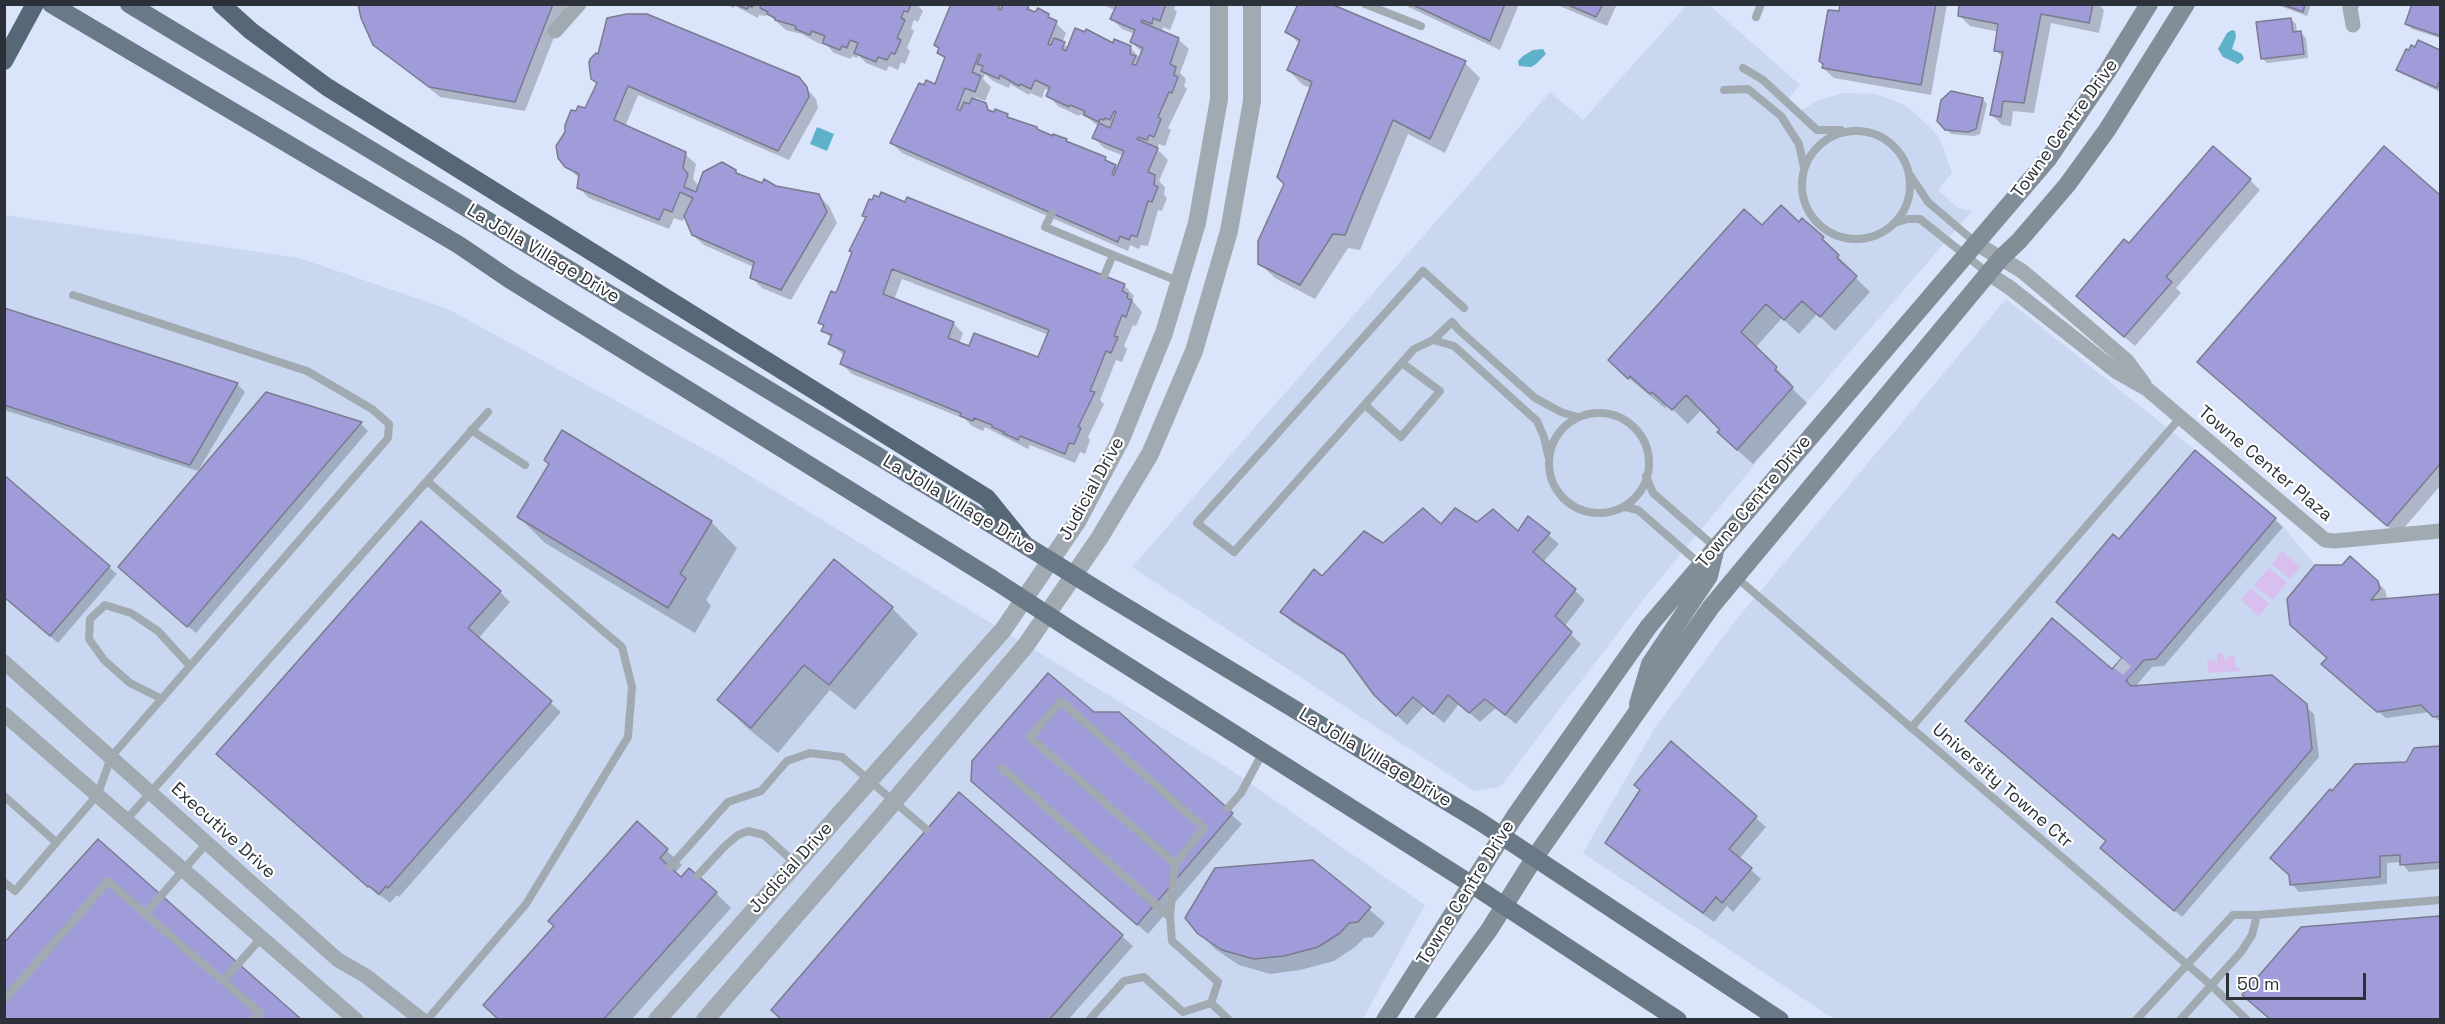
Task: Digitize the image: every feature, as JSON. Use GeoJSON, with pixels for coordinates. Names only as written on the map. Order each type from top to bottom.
{"type":"FeatureCollection","features":[{"type":"Feature","properties":{"kind":"highway"},"geometry":{"type":"LineString","coordinates":[[4,61],[34,4]]}},
{"type":"Feature","properties":{"kind":"highway"},"geometry":{"type":"LineString","coordinates":[[221,4],[251,31],[327,87],[987,498],[1025,545]]}},
{"type":"Feature","properties":{"kind":"main road","name":"La Jolla Village Drive"},"geometry":{"type":"LineString","coordinates":[[51,4],[459,245],[509,279],[991,578],[1471,884],[1678,1020]]}},
{"type":"Feature","properties":{"kind":"main road","name":"La Jolla Village Drive"},"geometry":{"type":"LineString","coordinates":[[129,4],[1502,836],[1780,1020]]}},
{"type":"Feature","properties":{"kind":"main road","name":"Towne Centre Drive"},"geometry":{"type":"LineString","coordinates":[[1385,1020],[1502,836],[1649,626],[2048,159],[2107,72],[2149,4]]}},
{"type":"Feature","properties":{"kind":"main road","name":"Towne Centre Drive"},"geometry":{"type":"LineString","coordinates":[[1423,1020],[1489,930],[1535,858],[1711,607],[2001,258],[2019,242],[2067,185],[2107,130],[2186,4]]}},
{"type":"Feature","properties":{"kind":"main road"},"geometry":{"type":"LineString","coordinates":[[1632,720],[1650,664],[1709,576],[1715,547]]}},
{"type":"Feature","properties":{"kind":"street"},"geometry":{"type":"LineString","coordinates":[[555,31],[579,4]]}},
{"type":"Feature","properties":{"kind":"street","name":"Judicial Drive"},"geometry":{"type":"LineString","coordinates":[[657,1020],[1003,630],[1077,522],[1121,439],[1164,333],[1197,223],[1219,99],[1219,4]]}},
{"type":"Feature","properties":{"kind":"street","name":"Judicial Drive"},"geometry":{"type":"LineString","coordinates":[[705,1020],[894,802],[1026,645],[1100,537],[1150,454],[1194,351],[1229,231],[1252,101],[1252,4]]}},
{"type":"Feature","properties":{"kind":"street"},"geometry":{"type":"LineString","coordinates":[[2352,4],[2350,8],[2353,25]]}},
{"type":"Feature","properties":{"kind":"street","name":"Towne Center Plaza"},"geometry":{"type":"LineString","coordinates":[[1971,250],[2001,258],[2022,271],[2127,361],[2147,389]]}},
{"type":"Feature","properties":{"kind":"street","name":"Towne Center Plaza"},"geometry":{"type":"LineString","coordinates":[[1989,274],[2028,301],[2117,372],[2147,389],[2325,540],[2440,531]]}},
{"type":"Feature","properties":{"kind":"street","name":"Executive Drive"},"geometry":{"type":"LineString","coordinates":[[4,662],[338,960],[366,976],[422,1020]]}},
{"type":"Feature","properties":{"kind":"street"},"geometry":{"type":"LineString","coordinates":[[4,714],[185,869],[350,1018]]}},
{"type":"Feature","properties":{"kind":"lane"},"geometry":{"type":"LineString","coordinates":[[1365,4],[1421,26]]}},
{"type":"Feature","properties":{"kind":"lane"},"geometry":{"type":"LineString","coordinates":[[1756,17],[1761,4]]}},
{"type":"Feature","properties":{"kind":"lane"},"geometry":{"type":"LineString","coordinates":[[1743,68],[1762,80],[1817,130],[1871,133],[1889,143],[1902,158],[1928,202],[1989,274]]}},
{"type":"Feature","properties":{"kind":"lane"},"geometry":{"type":"LineString","coordinates":[[1724,90],[1748,89],[1782,116],[1798,144],[1804,168]]}},
{"type":"Feature","properties":{"kind":"lane"},"geometry":{"type":"LineString","coordinates":[[1858,131],[1831,136],[1810,155],[1804,168],[1801,184],[1803,200],[1810,214],[1820,226],[1834,234],[1849,238],[1865,238],[1880,233],[1893,224],[1908,219],[1920,219],[1971,250]]}},
{"type":"Feature","properties":{"kind":"lane"},"geometry":{"type":"LineString","coordinates":[[1893,224],[1906,205],[1908,171]]}},
{"type":"Feature","properties":{"kind":"lane"},"geometry":{"type":"LineString","coordinates":[[1052,213],[1045,227],[1179,282]]}},
{"type":"Feature","properties":{"kind":"lane"},"geometry":{"type":"LineString","coordinates":[[1104,276],[1113,255]]}},
{"type":"Feature","properties":{"kind":"lane"},"geometry":{"type":"LineString","coordinates":[[1464,308],[1423,271],[1197,523],[1234,552],[1414,349],[1433,340],[1452,322],[1535,398],[1561,412],[1577,417]]}},
{"type":"Feature","properties":{"kind":"lane"},"geometry":{"type":"LineString","coordinates":[[4,882],[15,891],[98,794],[111,757],[388,438],[389,424],[372,409],[307,371],[72,296]]}},
{"type":"Feature","properties":{"kind":"lane"},"geometry":{"type":"LineString","coordinates":[[1433,340],[1454,346],[1537,421],[1544,437],[1551,481],[1562,498],[1581,510],[1597,514],[1611,513],[1625,507],[1638,495],[1650,468],[1648,451],[1642,436],[1629,422],[1613,414],[1593,412],[1577,417],[1562,428],[1554,439],[1548,456]]}},
{"type":"Feature","properties":{"kind":"lane"},"geometry":{"type":"LineString","coordinates":[[1365,405],[1401,437],[1440,391],[1402,363]]}},
{"type":"Feature","properties":{"kind":"lane"},"geometry":{"type":"LineString","coordinates":[[127,819],[488,412]]}},
{"type":"Feature","properties":{"kind":"lane"},"geometry":{"type":"LineString","coordinates":[[1911,728],[2180,418]]}},
{"type":"Feature","properties":{"kind":"lane"},"geometry":{"type":"LineString","coordinates":[[471,430],[525,465]]}},
{"type":"Feature","properties":{"kind":"lane"},"geometry":{"type":"LineString","coordinates":[[1646,476],[1653,493],[1715,547]]}},
{"type":"Feature","properties":{"kind":"lane"},"geometry":{"type":"LineString","coordinates":[[427,481],[622,647],[632,687],[628,737],[544,875],[526,904],[427,1020]]}},
{"type":"Feature","properties":{"kind":"lane"},"geometry":{"type":"LineString","coordinates":[[1625,507],[1638,510],[1701,565]]}},
{"type":"Feature","properties":{"kind":"lane","name":"University Towne Ctr"},"geometry":{"type":"LineString","coordinates":[[1735,578],[2211,985],[2247,1020]]}},
{"type":"Feature","properties":{"kind":"lane"},"geometry":{"type":"LineString","coordinates":[[162,699],[130,683],[104,660],[88,639],[90,619],[105,605],[131,613],[158,631],[190,666]]}},
{"type":"Feature","properties":{"kind":"lane"},"geometry":{"type":"LineString","coordinates":[[1175,864],[1030,737],[1061,701],[1204,828],[1175,864],[1170,917],[1172,941],[1218,982],[1211,1003]]}},
{"type":"Feature","properties":{"kind":"lane"},"geometry":{"type":"LineString","coordinates":[[1228,808],[1242,793],[1263,752]]}},
{"type":"Feature","properties":{"kind":"lane"},"geometry":{"type":"LineString","coordinates":[[670,867],[728,802],[761,791],[787,761],[810,753],[842,757],[927,830]]}},
{"type":"Feature","properties":{"kind":"lane"},"geometry":{"type":"LineString","coordinates":[[1002,768],[1170,917]]}},
{"type":"Feature","properties":{"kind":"lane"},"geometry":{"type":"LineString","coordinates":[[4,796],[56,842]]}},
{"type":"Feature","properties":{"kind":"lane"},"geometry":{"type":"LineString","coordinates":[[698,875],[724,846],[738,835],[748,831],[764,835],[795,863]]}},
{"type":"Feature","properties":{"kind":"lane"},"geometry":{"type":"LineString","coordinates":[[146,914],[207,843]]}},
{"type":"Feature","properties":{"kind":"lane"},"geometry":{"type":"LineString","coordinates":[[4,1000],[108,881],[260,1013],[254,1020]]}},
{"type":"Feature","properties":{"kind":"lane"},"geometry":{"type":"LineString","coordinates":[[2136,1020],[2233,915],[2440,900]]}},
{"type":"Feature","properties":{"kind":"lane"},"geometry":{"type":"LineString","coordinates":[[2180,1020],[2241,952],[2252,935],[2257,915]]}},
{"type":"Feature","properties":{"kind":"lane"},"geometry":{"type":"LineString","coordinates":[[223,981],[262,937]]}},
{"type":"Feature","properties":{"kind":"lane"},"geometry":{"type":"LineString","coordinates":[[1089,1020],[1124,981],[1143,977],[1183,1012],[1211,1003]]}},
{"type":"Feature","properties":{"kind":"lane"},"geometry":{"type":"LineString","coordinates":[[1211,1003],[1229,1020]]}},
{"type":"Feature","properties":{"kind":"shaded area"},"geometry":{"type":"Polygon","coordinates":[[[1687,5],[1709,5],[1800,85],[1788,100],[1800,111],[1818,100],[1844,93],[1876,94],[1905,105],[1939,138],[1946,155],[1952,173],[1938,190],[1958,208],[1972,211],[1799,411],[1647,595],[1500,787],[1474,791],[1132,567],[1550,92],[1583,120],[1687,5]]]}},
{"type":"Feature","properties":{"kind":"shaded area"},"geometry":{"type":"Polygon","coordinates":[[[4,215],[299,258],[448,309],[724,460],[1231,770],[1425,905],[1363,1019],[5,1019],[4,215]]]}},
{"type":"Feature","properties":{"kind":"shaded area"},"geometry":{"type":"Polygon","coordinates":[[[2006,299],[2235,482],[2276,518],[2315,565],[2342,565],[2350,556],[2378,581],[2380,589],[2372,600],[2440,594],[2440,1019],[1834,1019],[1583,853],[1656,726],[1731,626],[2006,299]]]}},
{"type":"Feature","properties":{"kind":"shaded area"},"geometry":{"type":"Polygon","coordinates":[[[2282,551],[2301,567],[2290,579],[2272,564],[2282,551]]]}},
{"type":"Feature","properties":{"kind":"shaded area"},"geometry":{"type":"Polygon","coordinates":[[[2269,568],[2287,583],[2272,600],[2254,585],[2269,568]]]}},
{"type":"Feature","properties":{"kind":"shaded area"},"geometry":{"type":"Polygon","coordinates":[[[2251,588],[2269,604],[2259,616],[2241,600],[2251,588]]]}},
{"type":"Feature","properties":{"kind":"shaded area"},"geometry":{"type":"Polygon","coordinates":[[[2233,650],[2236,668],[2241,668],[2241,671],[2208,673],[2207,660],[2212,662],[2212,659],[2215,659],[2217,666],[2217,654],[2223,653],[2224,659],[2227,659],[2228,655],[2233,656],[2233,650]]]}},
{"type":"Feature","properties":{"kind":"water"},"geometry":{"type":"Polygon","coordinates":[[[2235,31],[2236,37],[2232,49],[2242,54],[2244,59],[2238,64],[2223,57],[2218,49],[2227,33],[2235,31]]]}},
{"type":"Feature","properties":{"kind":"water"},"geometry":{"type":"Polygon","coordinates":[[[1543,49],[1546,54],[1536,64],[1531,67],[1519,66],[1518,61],[1523,56],[1533,50],[1543,49]]]}},
{"type":"Feature","properties":{"kind":"water"},"geometry":{"type":"Polygon","coordinates":[[[817,127],[834,134],[827,151],[810,144],[817,127]]]}},
{"type":"Feature","properties":{"kind":"building"},"geometry":{"type":"Polygon","coordinates":[[[358,4],[553,4],[515,102],[429,87],[373,45],[361,18],[358,4]]]}},
{"type":"Feature","properties":{"kind":"building"},"geometry":{"type":"Polygon","coordinates":[[[756,4],[747,9],[737,5],[756,4]]]}},
{"type":"Feature","properties":{"kind":"building"},"geometry":{"type":"Polygon","coordinates":[[[759,4],[911,4],[908,12],[904,11],[901,18],[905,20],[897,38],[901,40],[895,54],[891,53],[887,60],[878,57],[876,62],[854,53],[858,43],[850,40],[847,48],[842,46],[840,50],[822,43],[825,36],[812,31],[810,35],[795,29],[796,26],[775,20],[767,14],[768,12],[760,8],[759,4]]]}},
{"type":"Feature","properties":{"kind":"building"},"geometry":{"type":"Polygon","coordinates":[[[951,4],[1000,4],[998,9],[1001,10],[1003,4],[1027,4],[1029,5],[1027,9],[1035,12],[1038,8],[1057,21],[1048,44],[1051,45],[1054,38],[1065,42],[1062,49],[1066,51],[1075,28],[1085,32],[1086,29],[1113,43],[1114,39],[1131,46],[1130,54],[1136,56],[1132,64],[1136,65],[1143,48],[1130,42],[1135,30],[1110,19],[1116,6],[1113,4],[1166,4],[1160,21],[1153,18],[1152,24],[1142,20],[1141,22],[1179,38],[1170,64],[1176,67],[1174,75],[1178,77],[1158,117],[1161,119],[1154,137],[1149,135],[1147,140],[1138,137],[1137,139],[1158,148],[1148,172],[1155,175],[1154,185],[1158,187],[1152,202],[1148,201],[1137,237],[1131,235],[1129,240],[1120,236],[1118,242],[890,143],[919,83],[924,85],[926,80],[935,84],[945,57],[937,53],[939,48],[934,45],[951,4]],[[979,54],[972,72],[981,76],[975,92],[965,88],[957,109],[960,111],[964,102],[969,104],[972,98],[986,103],[988,110],[994,112],[995,109],[1008,114],[1007,117],[1037,127],[1053,136],[1053,134],[1067,139],[1066,141],[1106,157],[1105,160],[1116,165],[1112,174],[1114,175],[1124,151],[1092,138],[1099,123],[1110,128],[1116,112],[1114,111],[1110,120],[1105,118],[1100,119],[1099,122],[1084,115],[1085,111],[1070,105],[1069,107],[1046,96],[1050,87],[1035,80],[1031,89],[1020,84],[1019,86],[1000,75],[999,79],[981,71],[983,66],[977,64],[981,55],[979,54]]]}},
{"type":"Feature","properties":{"kind":"building"},"geometry":{"type":"Polygon","coordinates":[[[1298,4],[1331,4],[1466,61],[1430,139],[1393,120],[1345,235],[1333,234],[1300,285],[1258,264],[1258,241],[1284,184],[1277,177],[1312,82],[1287,70],[1300,40],[1285,32],[1298,4]]]}},
{"type":"Feature","properties":{"kind":"building"},"geometry":{"type":"Polygon","coordinates":[[[1411,4],[1505,4],[1490,41],[1411,4]]]}},
{"type":"Feature","properties":{"kind":"building"},"geometry":{"type":"Polygon","coordinates":[[[1566,4],[1603,4],[1596,17],[1566,4]]]}},
{"type":"Feature","properties":{"kind":"building"},"geometry":{"type":"Polygon","coordinates":[[[1840,4],[1936,4],[1921,85],[1822,68],[1823,64],[1819,61],[1828,10],[1839,11],[1840,4]]]}},
{"type":"Feature","properties":{"kind":"building"},"geometry":{"type":"Polygon","coordinates":[[[1959,4],[2093,4],[2089,23],[2041,14],[2024,103],[2003,101],[2001,117],[1990,115],[2003,52],[1994,51],[1998,24],[1958,16],[1959,4]]]}},
{"type":"Feature","properties":{"kind":"building"},"geometry":{"type":"Polygon","coordinates":[[[2281,4],[2305,4],[2303,12],[2281,4]]]}},
{"type":"Feature","properties":{"kind":"building"},"geometry":{"type":"Polygon","coordinates":[[[2412,4],[2440,4],[2440,36],[2405,24],[2412,4]]]}},
{"type":"Feature","properties":{"kind":"building"},"geometry":{"type":"Polygon","coordinates":[[[627,14],[647,14],[799,77],[807,87],[809,97],[778,151],[628,86],[614,120],[686,152],[683,168],[688,174],[684,187],[696,192],[703,172],[722,162],[736,170],[736,173],[762,183],[764,179],[776,186],[819,194],[827,212],[781,290],[750,278],[754,262],[692,235],[684,216],[693,198],[680,192],[672,212],[664,209],[659,220],[577,188],[579,174],[565,167],[558,158],[556,146],[565,132],[565,125],[571,110],[576,111],[578,106],[585,108],[597,83],[591,79],[589,63],[596,53],[598,54],[607,18],[627,14]]]}},
{"type":"Feature","properties":{"kind":"building"},"geometry":{"type":"Polygon","coordinates":[[[2291,18],[2293,32],[2301,31],[2304,54],[2261,59],[2256,22],[2291,18]]]}},
{"type":"Feature","properties":{"kind":"building"},"geometry":{"type":"Polygon","coordinates":[[[2418,40],[2440,50],[2440,80],[2437,88],[2396,70],[2406,49],[2409,50],[2411,45],[2415,47],[2418,40]]]}},
{"type":"Feature","properties":{"kind":"building"},"geometry":{"type":"Polygon","coordinates":[[[1951,91],[1983,98],[1976,129],[1968,132],[1945,130],[1937,121],[1941,100],[1951,91]]]}},
{"type":"Feature","properties":{"kind":"building"},"geometry":{"type":"Polygon","coordinates":[[[2213,146],[2251,179],[2166,277],[2172,282],[2124,337],[2076,296],[2124,239],[2129,243],[2213,146]]]}},
{"type":"Feature","properties":{"kind":"building"},"geometry":{"type":"Polygon","coordinates":[[[2384,146],[2440,195],[2440,464],[2387,526],[2197,362],[2384,146]]]}},
{"type":"Feature","properties":{"kind":"building"},"geometry":{"type":"Polygon","coordinates":[[[881,192],[905,202],[907,197],[1125,284],[1122,291],[1128,294],[1127,298],[1132,300],[1126,317],[1122,315],[1114,336],[1118,337],[1111,353],[1106,351],[1090,391],[1095,392],[1078,427],[1081,428],[1074,444],[1069,443],[1065,454],[1020,436],[1018,440],[992,425],[974,418],[973,421],[960,416],[961,413],[840,364],[845,351],[828,344],[832,335],[821,331],[824,325],[818,323],[831,291],[836,293],[852,252],[849,251],[866,217],[862,216],[869,199],[872,200],[874,195],[879,197],[881,192]],[[892,269],[883,294],[954,322],[948,338],[969,346],[974,333],[1038,357],[1049,330],[892,269]]]}},
{"type":"Feature","properties":{"kind":"building"},"geometry":{"type":"Polygon","coordinates":[[[1781,205],[1799,222],[1802,218],[1824,237],[1822,239],[1839,255],[1837,258],[1857,276],[1820,317],[1802,301],[1784,320],[1766,304],[1741,332],[1777,367],[1775,370],[1793,387],[1737,450],[1717,432],[1720,430],[1686,395],[1672,410],[1630,376],[1628,379],[1608,360],[1744,209],[1762,225],[1781,205]]]}},
{"type":"Feature","properties":{"kind":"building"},"geometry":{"type":"Polygon","coordinates":[[[4,308],[238,383],[190,465],[4,405],[4,308]]]}},
{"type":"Feature","properties":{"kind":"building"},"geometry":{"type":"Polygon","coordinates":[[[266,392],[362,422],[187,627],[118,567],[266,392]]]}},
{"type":"Feature","properties":{"kind":"building"},"geometry":{"type":"Polygon","coordinates":[[[562,430],[712,521],[680,574],[686,578],[668,608],[517,517],[549,464],[544,460],[562,430]]]}},
{"type":"Feature","properties":{"kind":"building"},"geometry":{"type":"Polygon","coordinates":[[[2195,450],[2276,518],[2156,659],[2144,660],[2126,681],[2131,686],[2272,675],[2307,704],[2312,749],[2174,911],[2100,848],[2106,841],[1965,721],[2052,618],[2112,669],[2122,658],[2056,602],[2113,534],[2119,539],[2195,450]]]}},
{"type":"Feature","properties":{"kind":"building"},"geometry":{"type":"Polygon","coordinates":[[[4,475],[110,566],[50,636],[4,597],[4,475]]]}},
{"type":"Feature","properties":{"kind":"building"},"geometry":{"type":"Polygon","coordinates":[[[1423,508],[1441,524],[1455,508],[1477,522],[1493,509],[1518,531],[1528,516],[1550,533],[1533,552],[1576,589],[1555,616],[1572,632],[1505,715],[1485,699],[1469,713],[1448,695],[1433,714],[1413,697],[1396,716],[1374,695],[1344,654],[1280,612],[1314,569],[1322,576],[1364,531],[1383,543],[1423,508]]]}},
{"type":"Feature","properties":{"kind":"building"},"geometry":{"type":"Polygon","coordinates":[[[421,521],[501,591],[468,628],[552,701],[388,888],[386,886],[379,894],[368,887],[216,754],[421,521]]]}},
{"type":"Feature","properties":{"kind":"building"},"geometry":{"type":"Polygon","coordinates":[[[2350,556],[2378,581],[2380,589],[2371,600],[2440,594],[2440,716],[2433,717],[2421,705],[2377,712],[2321,664],[2327,658],[2290,625],[2287,599],[2315,565],[2342,565],[2350,556]]]}},
{"type":"Feature","properties":{"kind":"building"},"geometry":{"type":"Polygon","coordinates":[[[834,559],[893,607],[829,685],[804,665],[751,728],[717,700],[834,559]]]}},
{"type":"Feature","properties":{"kind":"building"},"geometry":{"type":"Polygon","coordinates":[[[1048,673],[1094,712],[1119,712],[1233,813],[1137,925],[971,781],[972,761],[1048,673]]]}},
{"type":"Feature","properties":{"kind":"building"},"geometry":{"type":"Polygon","coordinates":[[[1671,741],[1757,816],[1729,849],[1752,868],[1722,903],[1716,897],[1703,913],[1605,843],[1640,790],[1634,785],[1671,741]]]}},
{"type":"Feature","properties":{"kind":"building"},"geometry":{"type":"Polygon","coordinates":[[[2440,746],[2440,862],[2400,865],[2400,855],[2380,856],[2380,877],[2290,885],[2289,875],[2270,858],[2355,764],[2406,762],[2414,748],[2440,746]]]}},
{"type":"Feature","properties":{"kind":"building"},"geometry":{"type":"Polygon","coordinates":[[[959,792],[1123,935],[1049,1020],[782,1020],[771,1010],[959,792]]]}},
{"type":"Feature","properties":{"kind":"building"},"geometry":{"type":"Polygon","coordinates":[[[637,821],[668,849],[660,858],[681,877],[689,868],[717,892],[603,1020],[499,1020],[483,1005],[554,926],[548,921],[637,821]]]}},
{"type":"Feature","properties":{"kind":"building"},"geometry":{"type":"Polygon","coordinates":[[[98,839],[302,1020],[4,1020],[4,943],[98,839]]]}},
{"type":"Feature","properties":{"kind":"building"},"geometry":{"type":"Polygon","coordinates":[[[1313,860],[1371,907],[1358,922],[1349,923],[1340,933],[1318,947],[1284,956],[1254,959],[1222,950],[1198,934],[1185,918],[1215,868],[1313,860]]]}},
{"type":"Feature","properties":{"kind":"building"},"geometry":{"type":"Polygon","coordinates":[[[2440,916],[2440,1020],[2271,1020],[2242,995],[2301,927],[2440,916]]]}},
{"type":"Feature","properties":{"kind":"tunnel"},"geometry":{"type":"LineString","coordinates":[[2118,663],[2132,675]]}}]}
